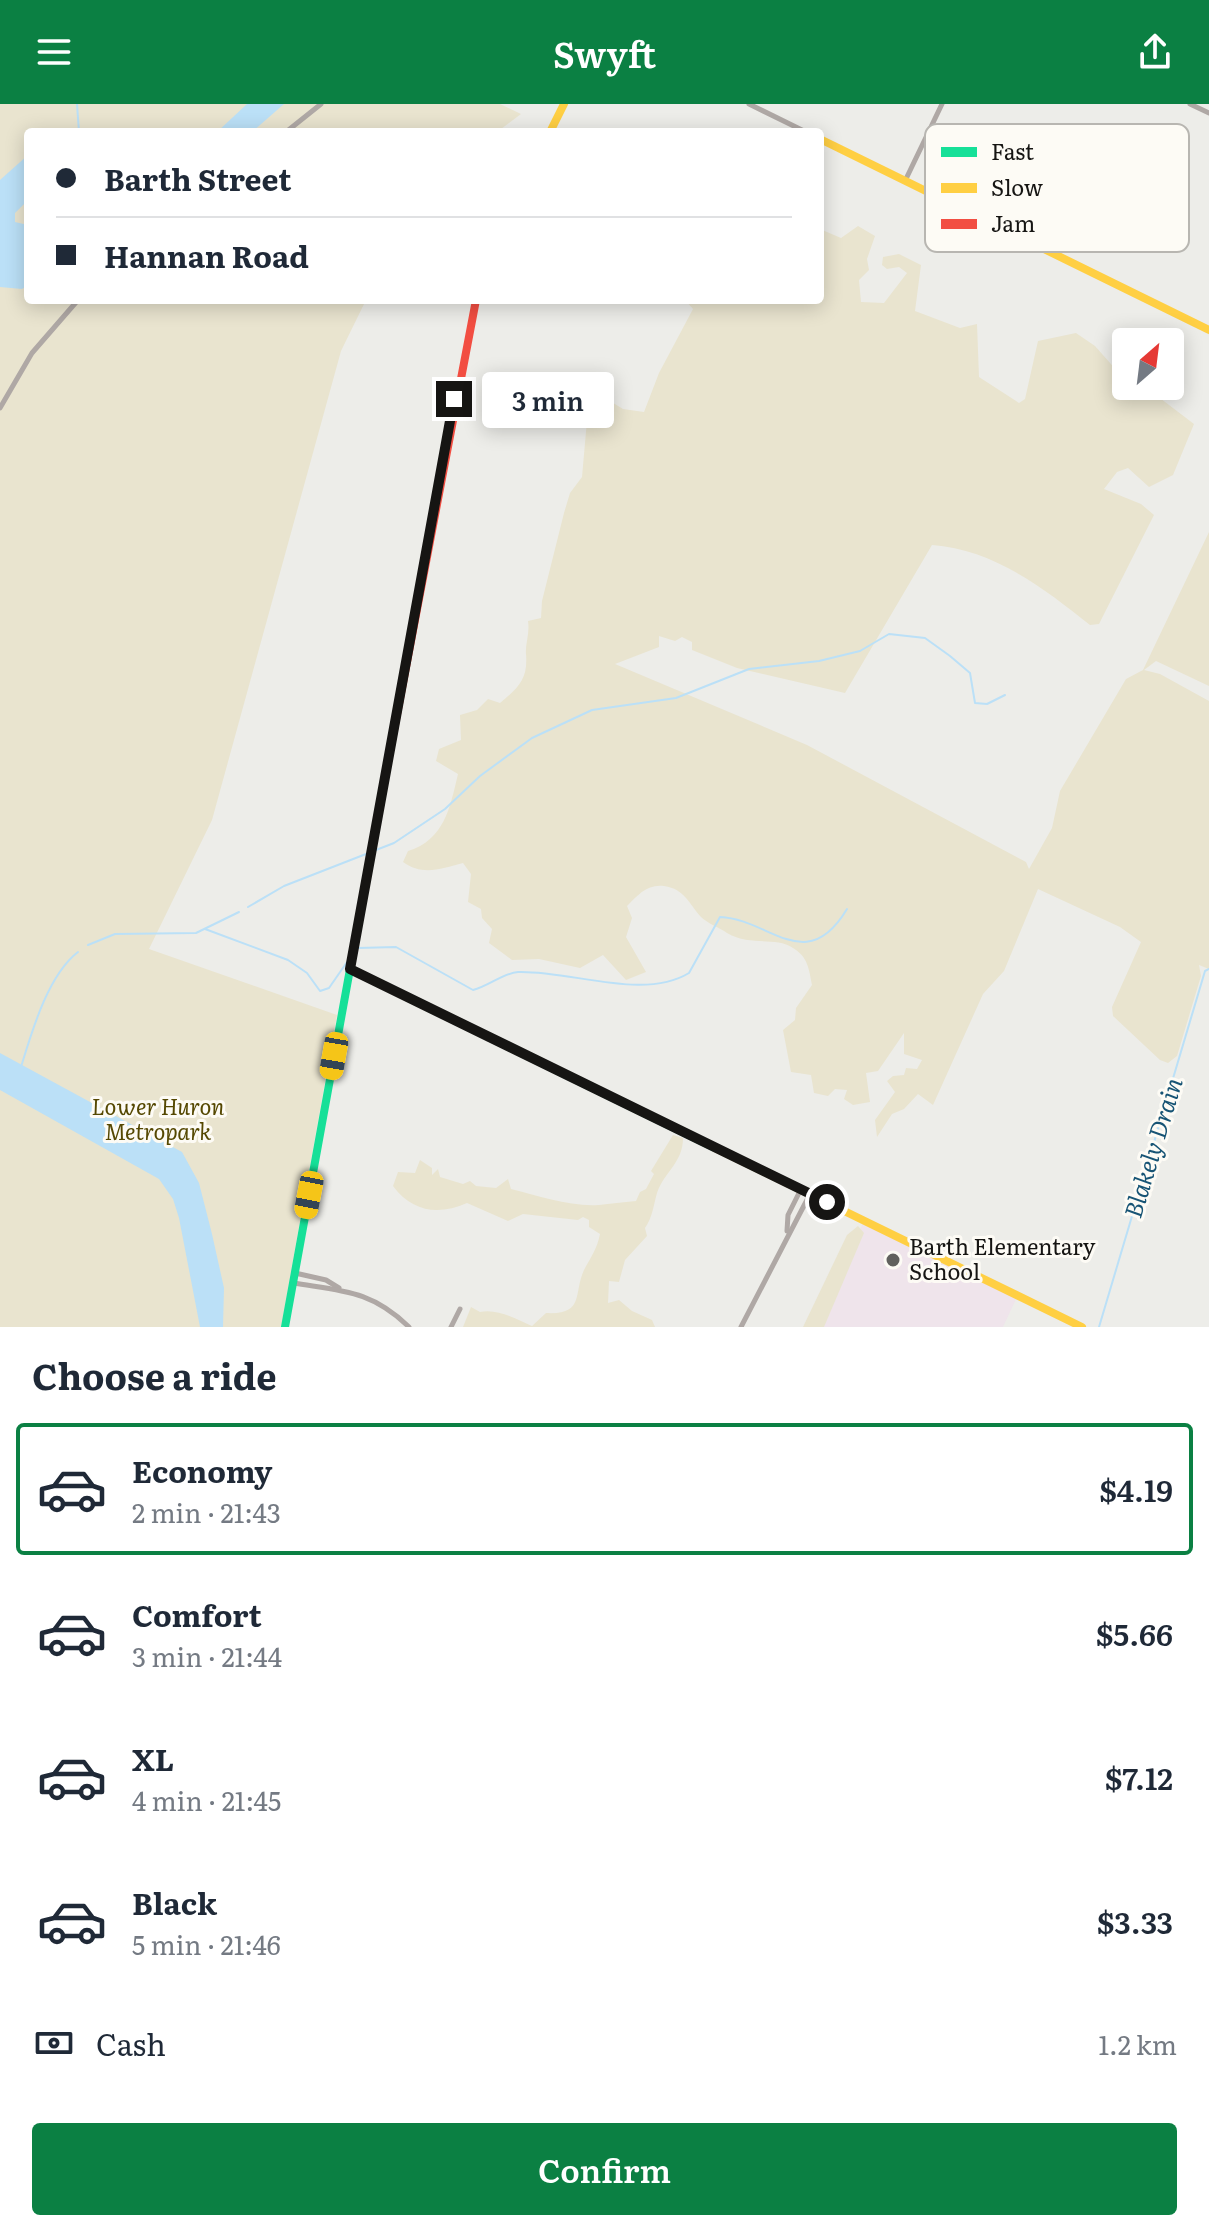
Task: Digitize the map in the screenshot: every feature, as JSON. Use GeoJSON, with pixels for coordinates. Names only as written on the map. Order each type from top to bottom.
{"type":"FeatureCollection","features":[{"type":"Feature","properties":{"kind":"street"},"geometry":{"type":"LineString","coordinates":[[291,128],[321,104]]}},
{"type":"Feature","properties":{"kind":"street"},"geometry":{"type":"LineString","coordinates":[[552,128],[564,104]]}},
{"type":"Feature","properties":{"kind":"street"},"geometry":{"type":"LineString","coordinates":[[749,104],[798,128]]}},
{"type":"Feature","properties":{"kind":"street"},"geometry":{"type":"LineString","coordinates":[[932,124],[942,104]]}},
{"type":"Feature","properties":{"kind":"street"},"geometry":{"type":"LineString","coordinates":[[1190,104],[1209,113]]}},
{"type":"Feature","properties":{"kind":"street"},"geometry":{"type":"LineString","coordinates":[[905,181],[925,139]]}},
{"type":"Feature","properties":{"kind":"street"},"geometry":{"type":"LineString","coordinates":[[824,141],[925,191]]}},
{"type":"Feature","properties":{"kind":"street"},"geometry":{"type":"LineString","coordinates":[[1050,252],[1209,330]]}},
{"type":"Feature","properties":{"kind":"street"},"geometry":{"type":"LineString","coordinates":[[0,408],[32,353],[75,304]]}},
{"type":"Feature","properties":{"kind":"street"},"geometry":{"type":"LineString","coordinates":[[285,1327],[438,481],[475,304]]}},
{"type":"Feature","properties":{"kind":"street"},"geometry":{"type":"LineString","coordinates":[[350,969],[1082,1327]]}},
{"type":"Feature","properties":{"kind":"street"},"geometry":{"type":"LineString","coordinates":[[787,1232],[788,1215],[801,1189]]}},
{"type":"Feature","properties":{"kind":"street"},"geometry":{"type":"LineString","coordinates":[[741,1327],[787,1232],[810,1194]]}},
{"type":"Feature","properties":{"kind":"street"},"geometry":{"type":"LineString","coordinates":[[295,1273],[326,1280],[340,1289]]}},
{"type":"Feature","properties":{"kind":"street"},"geometry":{"type":"LineString","coordinates":[[293,1283],[340,1289],[377,1301],[409,1327]]}},
{"type":"Feature","properties":{"kind":"street"},"geometry":{"type":"LineString","coordinates":[[451,1327],[460,1309]]}},
{"type":"Feature","properties":{"kind":"shaded area","name":"Barth Elementary School"},"geometry":{"type":"Polygon","coordinates":[[[863,1223],[1017,1297],[1003,1327],[813,1327],[863,1223]]]}},
{"type":"Feature","properties":{"kind":"green space","name":"Lower Huron Metropark"},"geometry":{"type":"Polygon","coordinates":[[[0,104],[500,104],[521,114],[502,128],[24,128],[24,304],[364,304],[341,351],[212,820],[149,949],[337,1015],[281,1327],[0,1327],[0,104]]]}},
{"type":"Feature","properties":{"kind":"green space"},"geometry":{"type":"Polygon","coordinates":[[[858,226],[875,236],[867,259],[869,270],[859,280],[861,302],[884,303],[907,273],[899,267],[887,269],[882,265],[883,257],[899,254],[921,265],[915,311],[960,328],[977,324],[979,377],[1019,403],[1025,399],[1038,341],[1076,333],[1095,346],[1112,365],[1112,400],[1162,400],[1194,424],[1173,475],[1149,487],[1128,468],[1117,472],[1104,489],[1141,504],[1154,515],[1099,624],[1090,625],[1036,585],[997,563],[976,554],[932,545],[845,693],[737,668],[692,650],[692,642],[682,637],[675,641],[659,636],[659,647],[615,664],[807,745],[1026,862],[1029,869],[1052,828],[1060,791],[1126,679],[1143,670],[1209,532],[1209,686],[1156,661],[1144,670],[1160,674],[1209,701],[1209,969],[1199,965],[1201,976],[1177,1056],[1168,1063],[1160,1060],[1113,1016],[1112,1007],[1141,942],[1120,927],[1038,889],[1004,971],[983,994],[933,1105],[918,1094],[904,1109],[892,1114],[877,1137],[875,1120],[895,1092],[887,1081],[893,1076],[904,1075],[906,1068],[917,1069],[922,1060],[904,1054],[904,1033],[878,1071],[866,1073],[870,1102],[853,1105],[844,1099],[847,1090],[835,1089],[828,1096],[814,1093],[811,1075],[791,1072],[783,1030],[795,1020],[796,1008],[812,985],[805,959],[793,948],[727,933],[704,919],[677,890],[658,886],[643,891],[627,906],[632,918],[626,937],[646,972],[626,980],[603,955],[580,968],[539,959],[512,960],[489,943],[492,929],[482,918],[481,909],[468,902],[471,874],[463,863],[425,870],[403,862],[408,851],[430,839],[444,821],[458,774],[436,761],[439,749],[461,740],[460,715],[477,710],[488,699],[500,703],[524,676],[528,621],[541,618],[542,601],[564,513],[570,493],[582,477],[588,409],[602,417],[605,401],[610,401],[623,409],[644,412],[659,373],[693,309],[689,304],[824,304],[824,231],[841,238],[858,226]]]}},
{"type":"Feature","properties":{"kind":"green space"},"geometry":{"type":"Polygon","coordinates":[[[673,1135],[683,1138],[682,1147],[657,1193],[645,1228],[647,1236],[625,1260],[619,1282],[609,1281],[608,1303],[619,1300],[632,1311],[652,1320],[655,1327],[463,1327],[471,1307],[480,1312],[500,1313],[532,1326],[546,1313],[558,1313],[572,1307],[600,1234],[589,1227],[589,1220],[583,1217],[578,1220],[523,1214],[508,1221],[467,1203],[447,1209],[427,1209],[409,1202],[393,1186],[398,1172],[415,1173],[420,1160],[432,1168],[432,1175],[438,1169],[440,1177],[463,1184],[470,1181],[476,1186],[496,1188],[508,1179],[511,1189],[566,1203],[599,1205],[636,1201],[640,1192],[646,1189],[654,1174],[651,1171],[673,1135]]]}},
{"type":"Feature","properties":{"kind":"green space"},"geometry":{"type":"Polygon","coordinates":[[[858,1226],[864,1233],[824,1327],[803,1327],[847,1235],[858,1226]]]}},
{"type":"Feature","properties":{"kind":"water"},"geometry":{"type":"Polygon","coordinates":[[[247,104],[284,104],[257,128],[221,128],[247,104]]]}},
{"type":"Feature","properties":{"kind":"water"},"geometry":{"type":"Polygon","coordinates":[[[24,159],[24,204],[15,213],[15,222],[24,224],[22,289],[0,287],[0,180],[24,159]]]}},
{"type":"Feature","properties":{"kind":"water"},"geometry":{"type":"Polygon","coordinates":[[[0,1053],[182,1152],[199,1183],[212,1234],[224,1288],[223,1327],[200,1327],[179,1218],[173,1199],[159,1179],[0,1090],[0,1053]]]}},
{"type":"Feature","properties":{"kind":"waterway"},"geometry":{"type":"LineString","coordinates":[[77,104],[79,128]]}},
{"type":"Feature","properties":{"kind":"waterway"},"geometry":{"type":"LineString","coordinates":[[376,850],[394,843],[445,809],[480,776],[532,738],[592,710],[676,698],[749,669],[819,661],[860,651],[889,634],[925,638],[950,656],[970,673],[975,703],[987,704],[1005,695]]}},
{"type":"Feature","properties":{"kind":"waterway"},"geometry":{"type":"LineString","coordinates":[[248,907],[284,886],[366,854]]}},
{"type":"Feature","properties":{"kind":"waterway"},"geometry":{"type":"LineString","coordinates":[[358,948],[396,947],[473,990],[518,972],[650,984],[671,981],[689,973],[720,917],[802,942],[817,939],[832,929],[847,909]]}},
{"type":"Feature","properties":{"kind":"waterway"},"geometry":{"type":"LineString","coordinates":[[88,945],[115,934],[196,933],[239,912]]}},
{"type":"Feature","properties":{"kind":"waterway"},"geometry":{"type":"LineString","coordinates":[[205,929],[288,960],[307,973],[320,991],[329,988],[347,962]]}},
{"type":"Feature","properties":{"kind":"waterway"},"geometry":{"type":"LineString","coordinates":[[21,1067],[50,989],[67,962],[78,952]]}},
{"type":"Feature","properties":{"kind":"waterway","name":"Blakely Drain"},"geometry":{"type":"LineString","coordinates":[[1099,1327],[1205,971],[1209,969]]}},
{"type":"Feature","properties":{"kind":"traffic: fast"},"geometry":{"type":"LineString","coordinates":[[285,1327],[382,793]]}},
{"type":"Feature","properties":{"kind":"traffic: fast"},"geometry":{"type":"LineString","coordinates":[[350,969],[715,1148]]}},
{"type":"Feature","properties":{"kind":"traffic: slow"},"geometry":{"type":"LineString","coordinates":[[552,128],[564,104]]}},
{"type":"Feature","properties":{"kind":"traffic: slow"},"geometry":{"type":"LineString","coordinates":[[824,141],[925,191]]}},
{"type":"Feature","properties":{"kind":"traffic: slow"},"geometry":{"type":"LineString","coordinates":[[1050,252],[1209,330]]}},
{"type":"Feature","properties":{"kind":"traffic: slow"},"geometry":{"type":"LineString","coordinates":[[715,1148],[1082,1327]]}},
{"type":"Feature","properties":{"kind":"traffic: jam"},"geometry":{"type":"LineString","coordinates":[[382,793],[475,304]]}},
{"type":"Feature","properties":{"kind":"place","name":"Barth Elementary School"},"geometry":{"type":"Point","coordinates":[893,1260]}},
{"type":"Feature","properties":{"kind":"route"},"geometry":{"type":"LineString","coordinates":[[454,399],[350,969],[827,1202]]}}]}
